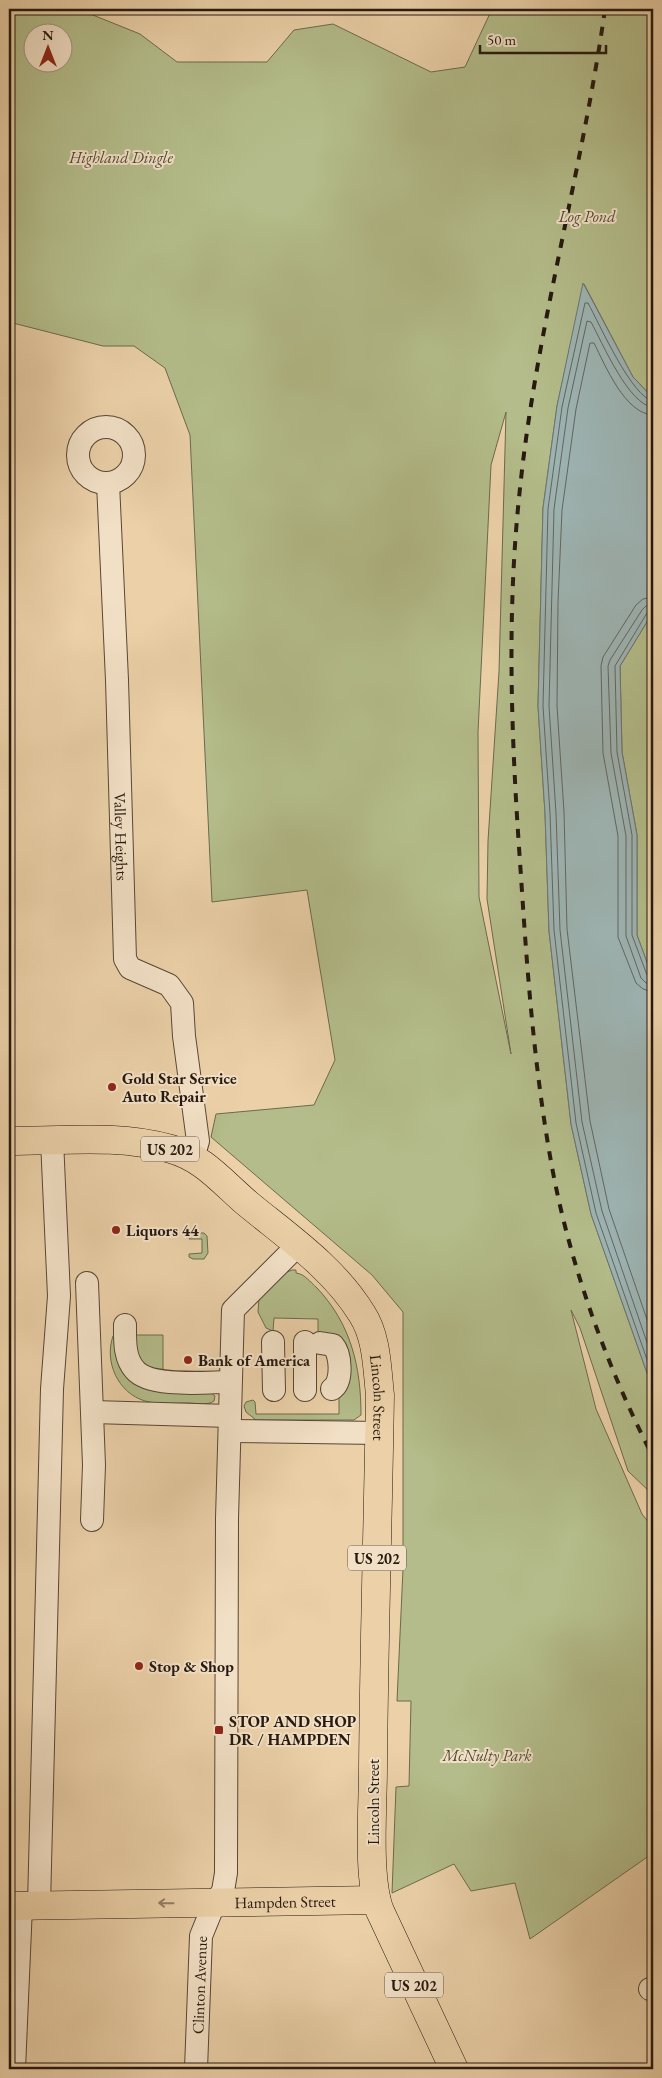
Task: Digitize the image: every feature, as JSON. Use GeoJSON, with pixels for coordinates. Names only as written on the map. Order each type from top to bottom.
{"type":"FeatureCollection","features":[{"type":"Feature","properties":{"kind":"main road","name":"Lincoln Street"},"geometry":{"type":"LineString","coordinates":[[9,1141],[135,1141],[172,1149],[193,1158],[213,1171],[245,1202],[336,1278],[363,1315],[374,1344],[380,1395],[373,1841],[376,1900]]}},
{"type":"Feature","properties":{"kind":"main road","name":"Hampden Street"},"geometry":{"type":"LineString","coordinates":[[23,1906],[376,1900]]}},
{"type":"Feature","properties":{"kind":"main road","name":"US 202"},"geometry":{"type":"LineString","coordinates":[[376,1900],[398,1952],[454,2069]]}},
{"type":"Feature","properties":{"kind":"street","name":"Valley Heights"},"geometry":{"type":"LineString","coordinates":[[108,483],[117,680],[125,959],[130,968],[169,984],[182,1004],[184,1036],[198,1141],[193,1158]]}},
{"type":"Feature","properties":{"kind":"street"},"geometry":{"type":"LineString","coordinates":[[14,2069],[59,1296],[52,1140]]}},
{"type":"Feature","properties":{"kind":"street","name":"Clinton Avenue"},"geometry":{"type":"LineString","coordinates":[[196,2069],[201,1936],[214,1904],[223,1891],[226,1873],[225,1731],[228,1458],[234,1307],[298,1245]]}},
{"type":"Feature","properties":{"kind":"street"},"geometry":{"type":"LineString","coordinates":[[87,1283],[93,1412],[92,1520]]}},
{"type":"Feature","properties":{"kind":"street"},"geometry":{"type":"LineString","coordinates":[[125,1325],[129,1360],[135,1371],[144,1377],[161,1381],[230,1385]]}},
{"type":"Feature","properties":{"kind":"street"},"geometry":{"type":"LineString","coordinates":[[304,1342],[333,1345],[338,1356],[338,1382],[307,1390]]}},
{"type":"Feature","properties":{"kind":"street"},"geometry":{"type":"LineString","coordinates":[[304,1342],[307,1390]]}},
{"type":"Feature","properties":{"kind":"street"},"geometry":{"type":"LineString","coordinates":[[304,1342],[307,1390]]}},
{"type":"Feature","properties":{"kind":"street"},"geometry":{"type":"LineString","coordinates":[[93,1412],[230,1424],[380,1433]]}},
{"type":"Feature","properties":{"kind":"green space"},"geometry":{"type":"Polygon","coordinates":[[[9,9],[78,9],[140,34],[177,62],[267,62],[294,30],[333,24],[431,72],[465,67],[492,9],[653,9],[653,398],[633,377],[584,284],[557,406],[543,508],[538,706],[545,813],[549,931],[571,1124],[591,1214],[653,1390],[653,1495],[628,1471],[580,1328],[571,1310],[596,1409],[642,1514],[653,1528],[653,1853],[530,1939],[515,1883],[471,1891],[454,1864],[392,1893],[396,1787],[409,1786],[411,1701],[397,1701],[403,1569],[403,1312],[372,1275],[211,1137],[216,1114],[314,1105],[335,1060],[307,890],[212,902],[190,435],[165,368],[134,346],[103,346],[9,322],[9,9]],[[506,412],[491,465],[478,732],[479,897],[511,1054],[487,899],[488,841],[499,672],[506,412]]]}},
{"type":"Feature","properties":{"kind":"green space"},"geometry":{"type":"Polygon","coordinates":[[[653,612],[653,979],[637,935],[637,835],[622,752],[620,666],[653,612]]]}},
{"type":"Feature","properties":{"kind":"green space"},"geometry":{"type":"Polygon","coordinates":[[[192,1233],[204,1233],[207,1236],[208,1253],[204,1259],[189,1257],[189,1254],[202,1253],[202,1239],[189,1239],[192,1233]]]}},
{"type":"Feature","properties":{"kind":"green space"},"geometry":{"type":"Polygon","coordinates":[[[296,1270],[296,1273],[305,1277],[317,1288],[329,1302],[346,1331],[356,1363],[361,1397],[361,1415],[354,1420],[256,1420],[246,1412],[244,1406],[246,1402],[253,1400],[255,1402],[256,1414],[339,1414],[339,1394],[318,1331],[318,1319],[274,1318],[273,1331],[266,1328],[258,1312],[259,1299],[287,1272],[296,1270]]]}},
{"type":"Feature","properties":{"kind":"green space"},"geometry":{"type":"Polygon","coordinates":[[[133,1335],[163,1335],[163,1376],[140,1366],[133,1335]]]}},
{"type":"Feature","properties":{"kind":"green space"},"geometry":{"type":"Polygon","coordinates":[[[113,1336],[116,1337],[120,1359],[211,1393],[215,1396],[214,1401],[205,1404],[161,1403],[145,1401],[136,1397],[121,1384],[112,1366],[110,1356],[113,1336]]]}},
{"type":"Feature","properties":{"kind":"water"},"geometry":{"type":"Polygon","coordinates":[[[583,283],[633,377],[653,398],[653,612],[620,666],[622,752],[637,835],[637,935],[653,979],[653,1390],[591,1214],[571,1124],[549,931],[545,813],[538,706],[543,508],[557,406],[583,283]]]}},
{"type":"Feature","properties":{"kind":"railway"},"geometry":{"type":"LineString","coordinates":[[605,9],[584,131],[547,314],[526,436],[515,545],[512,640],[513,735],[518,829],[535,1052],[550,1156],[567,1234],[590,1310],[619,1385],[653,1457]]}},
{"type":"Feature","properties":{"kind":"place","name":"Gold Star Service Auto Repair"},"geometry":{"type":"Point","coordinates":[112,1087]}},
{"type":"Feature","properties":{"kind":"place","name":"Liquors 44"},"geometry":{"type":"Point","coordinates":[116,1230]}},
{"type":"Feature","properties":{"kind":"place","name":"Bank of America"},"geometry":{"type":"Point","coordinates":[188,1360]}},
{"type":"Feature","properties":{"kind":"place","name":"Stop & Shop"},"geometry":{"type":"Point","coordinates":[139,1666]}},
{"type":"Feature","properties":{"kind":"place","name":"STOP AND SHOP DR / HAMPDEN"},"geometry":{"type":"Point","coordinates":[219,1730]}},
{"type":"Feature","properties":{"kind":"park label","name":"Highland Dingle"},"geometry":{"type":"Point","coordinates":[121,157]}},
{"type":"Feature","properties":{"kind":"park label","name":"Log Pond"},"geometry":{"type":"Point","coordinates":[587,216]}},
{"type":"Feature","properties":{"kind":"park label","name":"McNulty Park"},"geometry":{"type":"Point","coordinates":[487,1755]}}]}
